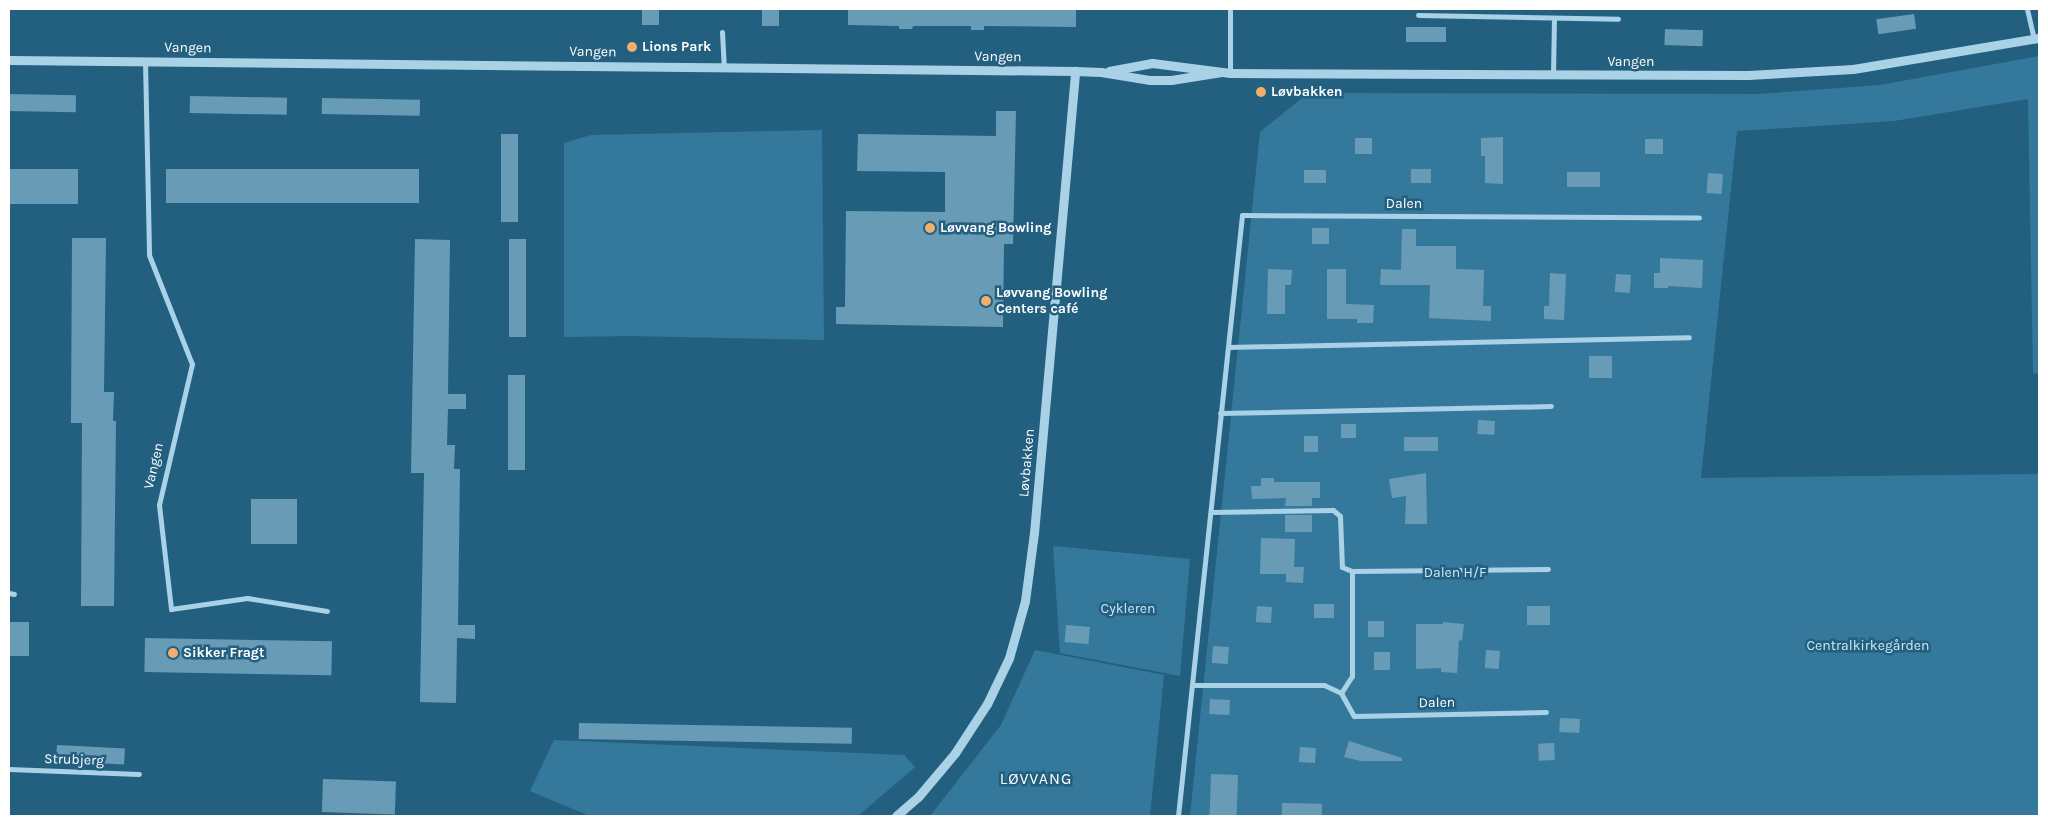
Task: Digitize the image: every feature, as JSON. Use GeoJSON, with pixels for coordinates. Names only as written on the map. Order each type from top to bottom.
{"type":"FeatureCollection","features":[{"type":"Feature","properties":{"kind":"street"},"geometry":{"type":"LineString","coordinates":[[1225,72],[1230,9]]}},
{"type":"Feature","properties":{"kind":"street"},"geometry":{"type":"LineString","coordinates":[[2027,9],[2037,38]]}},
{"type":"Feature","properties":{"kind":"street"},"geometry":{"type":"LineString","coordinates":[[1418,15],[1618,19]]}},
{"type":"Feature","properties":{"kind":"street"},"geometry":{"type":"LineString","coordinates":[[1553,75],[1554,19]]}},
{"type":"Feature","properties":{"kind":"street"},"geometry":{"type":"LineString","coordinates":[[722,32],[724,67]]}},
{"type":"Feature","properties":{"kind":"street","name":"Vangen"},"geometry":{"type":"LineString","coordinates":[[1101,72],[1152,63],[1225,72],[1748,75],[1853,70],[2037,38]]}},
{"type":"Feature","properties":{"kind":"street","name":"Vangen"},"geometry":{"type":"LineString","coordinates":[[9,60],[1101,72],[1150,80],[1171,80],[1225,72]]}},
{"type":"Feature","properties":{"kind":"street","name":"Vangen"},"geometry":{"type":"LineString","coordinates":[[145,61],[149,255],[192,364],[159,506],[171,609],[248,598],[327,611]]}},
{"type":"Feature","properties":{"kind":"street","name":"Løvbakken"},"geometry":{"type":"LineString","coordinates":[[896,816],[918,797],[955,753],[988,704],[1009,658],[1025,601],[1034,533],[1075,72]]}},
{"type":"Feature","properties":{"kind":"street","name":"Dalen"},"geometry":{"type":"LineString","coordinates":[[1178,816],[1212,512],[1220,413],[1242,215],[1700,217]]}},
{"type":"Feature","properties":{"kind":"street"},"geometry":{"type":"LineString","coordinates":[[1228,347],[1689,337]]}},
{"type":"Feature","properties":{"kind":"street"},"geometry":{"type":"LineString","coordinates":[[1220,413],[1551,406]]}},
{"type":"Feature","properties":{"kind":"street"},"geometry":{"type":"LineString","coordinates":[[1212,512],[1333,510],[1340,516],[1342,567],[1352,571],[1548,570]]}},
{"type":"Feature","properties":{"kind":"street"},"geometry":{"type":"LineString","coordinates":[[1193,685],[1324,685],[1341,693],[1352,676],[1352,571]]}},
{"type":"Feature","properties":{"kind":"street","name":"Dalen"},"geometry":{"type":"LineString","coordinates":[[1341,693],[1354,716],[1546,712]]}},
{"type":"Feature","properties":{"kind":"street","name":"Strubjerg"},"geometry":{"type":"LineString","coordinates":[[9,769],[139,774]]}},
{"type":"Feature","properties":{"kind":"green space","name":"Dalen H/F"},"geometry":{"type":"Polygon","coordinates":[[[2039,56],[2039,374],[2033,373],[2028,99],[1894,121],[1737,131],[1701,478],[2039,474],[2039,816],[1190,816],[1260,132],[1308,93],[1758,94],[1880,85],[2039,56]]]}},
{"type":"Feature","properties":{"kind":"green space"},"geometry":{"type":"Polygon","coordinates":[[[822,130],[824,340],[629,336],[564,337],[564,143],[591,135],[822,130]]]}},
{"type":"Feature","properties":{"kind":"green space","name":"Cykleren"},"geometry":{"type":"Polygon","coordinates":[[[1053,546],[1190,559],[1180,676],[1060,653],[1053,546]]]}},
{"type":"Feature","properties":{"kind":"green space"},"geometry":{"type":"Polygon","coordinates":[[[1035,650],[1164,675],[1150,816],[930,816],[1001,725],[1035,650]]]}},
{"type":"Feature","properties":{"kind":"green space"},"geometry":{"type":"Polygon","coordinates":[[[554,740],[904,755],[915,767],[858,816],[590,816],[530,791],[554,740]]]}},
{"type":"Feature","properties":{"kind":"building"},"geometry":{"type":"Polygon","coordinates":[[[642,9],[659,9],[659,25],[642,25],[642,9]]]}},
{"type":"Feature","properties":{"kind":"building"},"geometry":{"type":"Polygon","coordinates":[[[762,9],[779,9],[779,26],[762,26],[762,9]]]}},
{"type":"Feature","properties":{"kind":"building"},"geometry":{"type":"Polygon","coordinates":[[[848,9],[1076,9],[1076,27],[984,26],[984,30],[971,30],[971,26],[913,26],[912,29],[899,29],[899,26],[848,25],[848,9]]]}},
{"type":"Feature","properties":{"kind":"building"},"geometry":{"type":"Polygon","coordinates":[[[1914,14],[1916,29],[1878,34],[1876,19],[1914,14]]]}},
{"type":"Feature","properties":{"kind":"building"},"geometry":{"type":"Polygon","coordinates":[[[1406,27],[1446,27],[1446,42],[1406,42],[1406,27]]]}},
{"type":"Feature","properties":{"kind":"building"},"geometry":{"type":"Polygon","coordinates":[[[1665,29],[1703,30],[1702,46],[1664,45],[1665,29]]]}},
{"type":"Feature","properties":{"kind":"building"},"geometry":{"type":"Polygon","coordinates":[[[9,94],[76,95],[76,112],[9,111],[9,94]]]}},
{"type":"Feature","properties":{"kind":"building"},"geometry":{"type":"Polygon","coordinates":[[[190,96],[287,98],[287,115],[190,113],[190,96]]]}},
{"type":"Feature","properties":{"kind":"building"},"geometry":{"type":"Polygon","coordinates":[[[322,98],[420,100],[420,116],[322,114],[322,98]]]}},
{"type":"Feature","properties":{"kind":"building","name":"Løvvang Bowling"},"geometry":{"type":"Polygon","coordinates":[[[996,111],[1016,111],[1013,244],[1004,244],[1003,327],[836,324],[836,307],[845,307],[846,211],[945,212],[945,172],[857,171],[858,134],[996,136],[996,111]]]}},
{"type":"Feature","properties":{"kind":"building"},"geometry":{"type":"Polygon","coordinates":[[[501,134],[518,134],[518,222],[501,222],[501,134]]]}},
{"type":"Feature","properties":{"kind":"building"},"geometry":{"type":"Polygon","coordinates":[[[1503,137],[1503,184],[1485,183],[1485,156],[1481,156],[1481,138],[1503,137]]]}},
{"type":"Feature","properties":{"kind":"building"},"geometry":{"type":"Polygon","coordinates":[[[1355,138],[1372,138],[1372,154],[1355,154],[1355,138]]]}},
{"type":"Feature","properties":{"kind":"building"},"geometry":{"type":"Polygon","coordinates":[[[1645,139],[1663,139],[1663,154],[1645,154],[1645,139]]]}},
{"type":"Feature","properties":{"kind":"building"},"geometry":{"type":"Polygon","coordinates":[[[9,169],[78,169],[78,204],[9,204],[9,169]]]}},
{"type":"Feature","properties":{"kind":"building"},"geometry":{"type":"Polygon","coordinates":[[[166,169],[419,169],[419,203],[166,203],[166,169]]]}},
{"type":"Feature","properties":{"kind":"building"},"geometry":{"type":"Polygon","coordinates":[[[1411,169],[1431,169],[1431,183],[1411,183],[1411,169]]]}},
{"type":"Feature","properties":{"kind":"building"},"geometry":{"type":"Polygon","coordinates":[[[1304,170],[1326,170],[1326,183],[1304,183],[1304,170]]]}},
{"type":"Feature","properties":{"kind":"building"},"geometry":{"type":"Polygon","coordinates":[[[1567,172],[1600,172],[1600,187],[1567,187],[1567,172]]]}},
{"type":"Feature","properties":{"kind":"building"},"geometry":{"type":"Polygon","coordinates":[[[1708,173],[1723,174],[1722,194],[1707,193],[1708,173]]]}},
{"type":"Feature","properties":{"kind":"building"},"geometry":{"type":"Polygon","coordinates":[[[1312,228],[1329,228],[1329,244],[1312,244],[1312,228]]]}},
{"type":"Feature","properties":{"kind":"building"},"geometry":{"type":"Polygon","coordinates":[[[1402,229],[1416,229],[1416,246],[1456,246],[1456,269],[1484,270],[1483,306],[1491,306],[1491,321],[1429,318],[1430,285],[1380,285],[1381,269],[1401,270],[1402,229]]]}},
{"type":"Feature","properties":{"kind":"building"},"geometry":{"type":"Polygon","coordinates":[[[72,238],[106,238],[104,392],[114,392],[113,421],[116,421],[114,606],[81,606],[82,423],[71,423],[72,238]]]}},
{"type":"Feature","properties":{"kind":"building"},"geometry":{"type":"Polygon","coordinates":[[[415,239],[450,240],[448,394],[466,394],[466,409],[448,409],[447,445],[455,445],[454,469],[460,469],[458,625],[475,625],[475,639],[457,638],[456,703],[420,702],[424,473],[411,473],[415,239]]]}},
{"type":"Feature","properties":{"kind":"building"},"geometry":{"type":"Polygon","coordinates":[[[509,239],[526,239],[526,337],[509,337],[509,239]]]}},
{"type":"Feature","properties":{"kind":"building"},"geometry":{"type":"Polygon","coordinates":[[[1660,258],[1703,260],[1702,288],[1668,286],[1668,288],[1654,288],[1654,273],[1660,273],[1660,258]]]}},
{"type":"Feature","properties":{"kind":"building"},"geometry":{"type":"Polygon","coordinates":[[[1268,269],[1292,270],[1291,285],[1285,285],[1285,314],[1267,314],[1268,269]]]}},
{"type":"Feature","properties":{"kind":"building"},"geometry":{"type":"Polygon","coordinates":[[[1327,269],[1346,269],[1346,304],[1374,305],[1373,323],[1357,323],[1357,319],[1327,319],[1327,269]]]}},
{"type":"Feature","properties":{"kind":"building"},"geometry":{"type":"Polygon","coordinates":[[[1550,273],[1566,274],[1564,320],[1544,319],[1544,306],[1549,306],[1550,273]]]}},
{"type":"Feature","properties":{"kind":"building"},"geometry":{"type":"Polygon","coordinates":[[[1616,274],[1631,275],[1630,293],[1615,292],[1616,274]]]}},
{"type":"Feature","properties":{"kind":"building"},"geometry":{"type":"Polygon","coordinates":[[[1589,356],[1612,356],[1612,378],[1589,378],[1589,356]]]}},
{"type":"Feature","properties":{"kind":"building"},"geometry":{"type":"Polygon","coordinates":[[[508,375],[525,375],[525,470],[508,470],[508,375]]]}},
{"type":"Feature","properties":{"kind":"building"},"geometry":{"type":"Polygon","coordinates":[[[1478,420],[1495,421],[1494,435],[1477,434],[1478,420]]]}},
{"type":"Feature","properties":{"kind":"building"},"geometry":{"type":"Polygon","coordinates":[[[1341,424],[1356,424],[1356,438],[1341,438],[1341,424]]]}},
{"type":"Feature","properties":{"kind":"building"},"geometry":{"type":"Polygon","coordinates":[[[1304,436],[1318,436],[1318,452],[1304,452],[1304,436]]]}},
{"type":"Feature","properties":{"kind":"building"},"geometry":{"type":"Polygon","coordinates":[[[1404,437],[1438,437],[1438,451],[1404,451],[1404,437]]]}},
{"type":"Feature","properties":{"kind":"building"},"geometry":{"type":"Polygon","coordinates":[[[1426,473],[1427,524],[1405,524],[1406,496],[1392,498],[1389,479],[1426,473]]]}},
{"type":"Feature","properties":{"kind":"building"},"geometry":{"type":"Polygon","coordinates":[[[1261,478],[1274,478],[1274,482],[1320,482],[1320,498],[1312,498],[1312,506],[1285,506],[1286,498],[1252,499],[1251,486],[1261,486],[1261,478]]]}},
{"type":"Feature","properties":{"kind":"building"},"geometry":{"type":"Polygon","coordinates":[[[251,499],[297,499],[297,544],[251,544],[251,499]]]}},
{"type":"Feature","properties":{"kind":"building"},"geometry":{"type":"Polygon","coordinates":[[[1285,515],[1312,515],[1312,532],[1285,532],[1285,515]]]}},
{"type":"Feature","properties":{"kind":"building"},"geometry":{"type":"Polygon","coordinates":[[[1261,538],[1295,539],[1294,567],[1304,567],[1303,583],[1286,582],[1286,574],[1260,574],[1261,538]]]}},
{"type":"Feature","properties":{"kind":"building"},"geometry":{"type":"Polygon","coordinates":[[[1314,604],[1334,604],[1334,618],[1314,618],[1314,604]]]}},
{"type":"Feature","properties":{"kind":"building"},"geometry":{"type":"Polygon","coordinates":[[[1257,606],[1272,607],[1271,623],[1256,622],[1257,606]]]}},
{"type":"Feature","properties":{"kind":"building"},"geometry":{"type":"Polygon","coordinates":[[[1527,606],[1550,606],[1550,625],[1527,625],[1527,606]]]}},
{"type":"Feature","properties":{"kind":"building"},"geometry":{"type":"Polygon","coordinates":[[[1368,621],[1384,621],[1384,637],[1368,637],[1368,621]]]}},
{"type":"Feature","properties":{"kind":"building"},"geometry":{"type":"Polygon","coordinates":[[[9,622],[29,622],[29,656],[9,656],[9,622]]]}},
{"type":"Feature","properties":{"kind":"building"},"geometry":{"type":"Polygon","coordinates":[[[1443,622],[1464,624],[1462,641],[1459,640],[1457,673],[1441,672],[1441,668],[1416,669],[1416,624],[1443,624],[1443,622]]]}},
{"type":"Feature","properties":{"kind":"building"},"geometry":{"type":"Polygon","coordinates":[[[1066,625],[1090,627],[1088,644],[1065,642],[1066,625]]]}},
{"type":"Feature","properties":{"kind":"building"},"geometry":{"type":"Polygon","coordinates":[[[145,638],[332,641],[331,675],[144,672],[145,638]]]}},
{"type":"Feature","properties":{"kind":"building"},"geometry":{"type":"Polygon","coordinates":[[[1213,646],[1229,647],[1228,664],[1212,663],[1213,646]]]}},
{"type":"Feature","properties":{"kind":"building"},"geometry":{"type":"Polygon","coordinates":[[[1486,650],[1500,651],[1499,669],[1485,668],[1486,650]]]}},
{"type":"Feature","properties":{"kind":"building"},"geometry":{"type":"Polygon","coordinates":[[[1374,652],[1390,652],[1390,670],[1374,670],[1374,652]]]}},
{"type":"Feature","properties":{"kind":"building"},"geometry":{"type":"Polygon","coordinates":[[[1210,699],[1230,700],[1229,715],[1209,714],[1210,699]]]}},
{"type":"Feature","properties":{"kind":"building"},"geometry":{"type":"Polygon","coordinates":[[[1560,718],[1580,719],[1579,733],[1559,732],[1560,718]]]}},
{"type":"Feature","properties":{"kind":"building"},"geometry":{"type":"Polygon","coordinates":[[[579,723],[852,728],[852,744],[579,739],[579,723]]]}},
{"type":"Feature","properties":{"kind":"building"},"geometry":{"type":"Polygon","coordinates":[[[1349,741],[1402,758],[1402,761],[1361,761],[1344,757],[1349,741]]]}},
{"type":"Feature","properties":{"kind":"building"},"geometry":{"type":"Polygon","coordinates":[[[1554,743],[1555,760],[1539,761],[1538,744],[1554,743]]]}},
{"type":"Feature","properties":{"kind":"building"},"geometry":{"type":"Polygon","coordinates":[[[57,745],[125,749],[124,765],[56,761],[57,745]]]}},
{"type":"Feature","properties":{"kind":"building"},"geometry":{"type":"Polygon","coordinates":[[[1300,747],[1316,748],[1315,763],[1299,762],[1300,747]]]}},
{"type":"Feature","properties":{"kind":"building"},"geometry":{"type":"Polygon","coordinates":[[[1211,774],[1238,775],[1237,816],[1210,816],[1211,774]]]}},
{"type":"Feature","properties":{"kind":"building"},"geometry":{"type":"Polygon","coordinates":[[[323,779],[396,782],[395,815],[322,812],[323,779]]]}},
{"type":"Feature","properties":{"kind":"building"},"geometry":{"type":"Polygon","coordinates":[[[1282,803],[1322,804],[1322,816],[1282,816],[1282,803]]]}},
{"type":"Feature","properties":{"kind":"place","name":"Lions Park"},"geometry":{"type":"Point","coordinates":[632,47]}},
{"type":"Feature","properties":{"kind":"place","name":"Løvbakken"},"geometry":{"type":"Point","coordinates":[1261,92]}},
{"type":"Feature","properties":{"kind":"place","name":"Løvvang Bowling"},"geometry":{"type":"Point","coordinates":[930,228]}},
{"type":"Feature","properties":{"kind":"place","name":"Løvvang Bowling Centers café"},"geometry":{"type":"Point","coordinates":[986,301]}},
{"type":"Feature","properties":{"kind":"place","name":"Sikker Fragt"},"geometry":{"type":"Point","coordinates":[173,653]}},
{"type":"Feature","properties":{"kind":"district","name":"LØVVANG"},"geometry":{"type":"Point","coordinates":[1036,779]}},
{"type":"Feature","properties":{"kind":"park label","name":"Centralkirkegården"},"geometry":{"type":"Point","coordinates":[1868,646]}}]}
